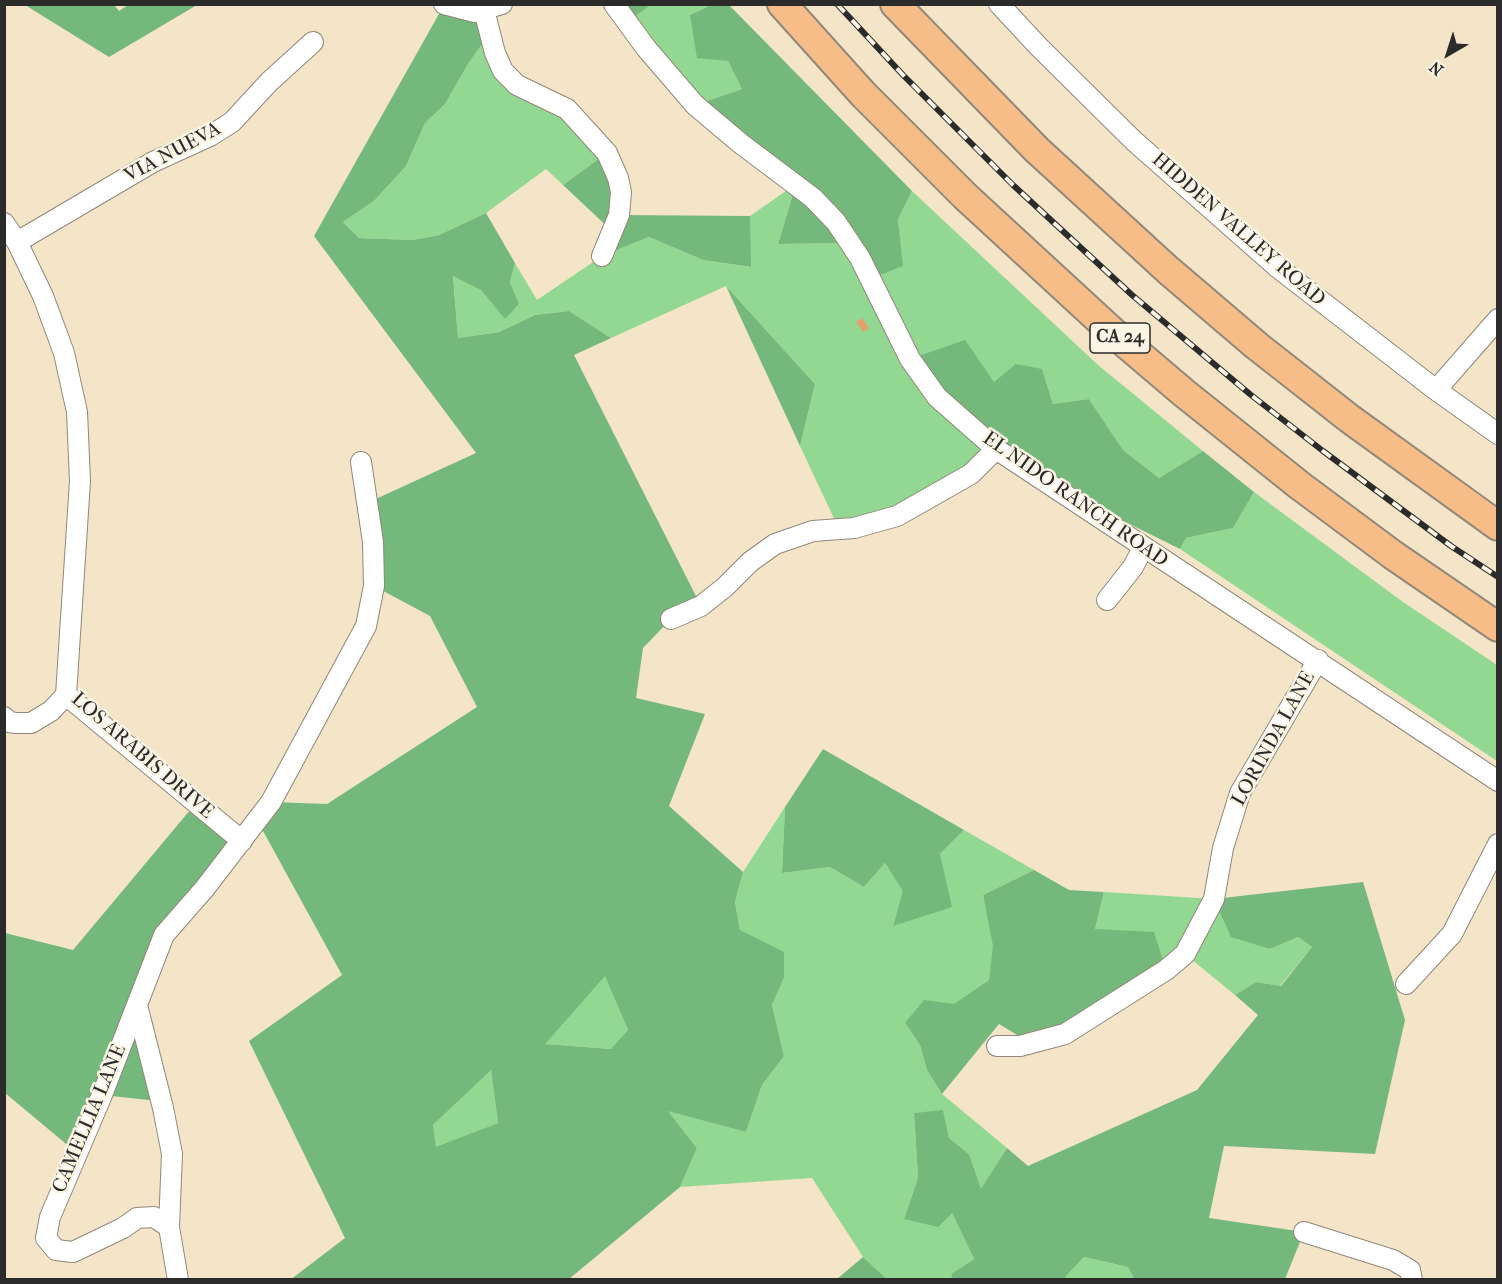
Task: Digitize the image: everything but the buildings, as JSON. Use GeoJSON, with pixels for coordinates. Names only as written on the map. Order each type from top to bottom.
{"type":"FeatureCollection","features":[{"type":"Feature","properties":{"kind":"highway","name":"CA 24"},"geometry":{"type":"LineString","coordinates":[[782,4],[863,94],[959,191],[1117,336],[1192,400],[1299,485],[1401,561],[1497,627]]}},
{"type":"Feature","properties":{"kind":"highway"},"geometry":{"type":"LineString","coordinates":[[894,4],[1037,150],[1168,270],[1312,390],[1497,526]]}},
{"type":"Feature","properties":{"kind":"street"},"geometry":{"type":"LineString","coordinates":[[444,4],[475,12],[493,7],[495,53],[503,71],[517,84],[567,109],[607,153],[618,178],[621,192],[619,215],[602,256]]}},
{"type":"Feature","properties":{"kind":"street","name":"EL NIDO RANCH ROAD"},"geometry":{"type":"LineString","coordinates":[[614,4],[646,48],[695,105],[740,143],[813,198],[836,222],[860,258],[910,359],[923,378],[937,397],[996,449],[1497,781]]}},
{"type":"Feature","properties":{"kind":"street","name":"HIDDEN VALLEY ROAD"},"geometry":{"type":"LineString","coordinates":[[999,4],[1134,141],[1270,261],[1436,390],[1497,434]]}},
{"type":"Feature","properties":{"kind":"street","name":"VIA NUEVA"},"geometry":{"type":"LineString","coordinates":[[17,242],[153,162],[232,122],[269,82],[313,42]]}},
{"type":"Feature","properties":{"kind":"street","name":"LOS ARABIS DRIVE"},"geometry":{"type":"LineString","coordinates":[[4,223],[17,242],[43,296],[64,353],[77,412],[80,481],[66,695],[242,841]]}},
{"type":"Feature","properties":{"kind":"street"},"geometry":{"type":"LineString","coordinates":[[1436,390],[1497,319]]}},
{"type":"Feature","properties":{"kind":"street"},"geometry":{"type":"LineString","coordinates":[[670,619],[701,606],[725,587],[750,562],[775,544],[813,531],[854,528],[897,516],[971,474],[996,449]]}},
{"type":"Feature","properties":{"kind":"street"},"geometry":{"type":"LineString","coordinates":[[242,841],[271,802],[366,626],[374,586],[373,542],[361,462]]}},
{"type":"Feature","properties":{"kind":"street"},"geometry":{"type":"LineString","coordinates":[[1107,600],[1133,567],[1143,548]]}},
{"type":"Feature","properties":{"kind":"street","name":"LORINDA LANE"},"geometry":{"type":"LineString","coordinates":[[997,1046],[1020,1046],[1065,1034],[1166,970],[1185,954],[1214,899],[1223,848],[1240,793],[1317,660]]}},
{"type":"Feature","properties":{"kind":"street"},"geometry":{"type":"LineString","coordinates":[[4,717],[9,722],[31,723],[51,711],[66,695]]}},
{"type":"Feature","properties":{"kind":"street","name":"CAMELLIA LANE"},"geometry":{"type":"LineString","coordinates":[[169,1227],[154,1217],[137,1218],[123,1228],[73,1252],[56,1250],[46,1238],[50,1217],[102,1095],[164,935],[242,841]]}},
{"type":"Feature","properties":{"kind":"street"},"geometry":{"type":"LineString","coordinates":[[1406,984],[1452,934],[1497,844]]}},
{"type":"Feature","properties":{"kind":"street"},"geometry":{"type":"LineString","coordinates":[[137,1005],[172,1154],[169,1227],[178,1280]]}},
{"type":"Feature","properties":{"kind":"street"},"geometry":{"type":"LineString","coordinates":[[1304,1232],[1393,1260],[1410,1270],[1412,1280]]}},
{"type":"Feature","properties":{"kind":"green space"},"geometry":{"type":"Polygon","coordinates":[[[25,5],[114,5],[119,11],[128,5],[197,5],[109,57],[25,5]]]}},
{"type":"Feature","properties":{"kind":"green space"},"geometry":{"type":"Polygon","coordinates":[[[444,5],[495,7],[490,33],[468,64],[445,104],[425,123],[406,166],[374,201],[343,222],[359,238],[413,240],[439,235],[486,213],[515,263],[510,282],[519,304],[505,319],[481,290],[453,276],[458,338],[499,332],[535,315],[569,311],[611,338],[574,355],[701,606],[671,619],[643,648],[636,698],[705,714],[669,806],[743,872],[735,902],[740,930],[784,952],[784,978],[772,1005],[784,1056],[762,1085],[746,1132],[668,1111],[697,1148],[680,1187],[569,1279],[290,1280],[345,1238],[249,1041],[342,975],[257,820],[271,802],[327,804],[477,707],[430,616],[374,586],[367,503],[476,453],[314,236],[444,5]],[[605,976],[545,1044],[611,1049],[628,1030],[605,976]],[[491,1070],[433,1125],[436,1147],[498,1123],[491,1070]]]}},
{"type":"Feature","properties":{"kind":"green space"},"geometry":{"type":"Polygon","coordinates":[[[614,5],[651,5],[627,22],[614,5]]]}},
{"type":"Feature","properties":{"kind":"green space"},"geometry":{"type":"Polygon","coordinates":[[[651,5],[711,5],[690,15],[728,61],[742,89],[695,105],[627,22],[651,5]]]}},
{"type":"Feature","properties":{"kind":"green space"},"geometry":{"type":"Polygon","coordinates":[[[711,5],[729,5],[912,191],[898,219],[903,266],[870,279],[849,243],[778,244],[796,184],[695,105],[742,89],[728,61],[697,58],[690,15],[711,5]]]}},
{"type":"Feature","properties":{"kind":"green space"},"geometry":{"type":"Polygon","coordinates":[[[490,33],[495,53],[540,96],[607,153],[563,185],[546,169],[486,213],[439,235],[413,240],[359,238],[343,222],[374,201],[406,166],[425,123],[445,104],[468,64],[490,33]]]}},
{"type":"Feature","properties":{"kind":"green space"},"geometry":{"type":"Polygon","coordinates":[[[607,153],[619,215],[750,216],[751,267],[703,260],[649,237],[602,256],[613,232],[563,185],[607,153]]]}},
{"type":"Feature","properties":{"kind":"green space"},"geometry":{"type":"Polygon","coordinates":[[[796,184],[778,244],[849,243],[902,260],[898,219],[912,191],[1098,365],[1203,451],[1159,478],[1123,450],[1089,399],[1053,404],[1042,369],[996,449],[897,516],[839,529],[800,446],[815,384],[726,286],[611,338],[569,311],[535,315],[499,332],[458,338],[453,275],[481,290],[505,318],[519,304],[510,282],[515,263],[537,300],[602,256],[649,237],[703,260],[750,267],[750,216],[796,184]]]}},
{"type":"Feature","properties":{"kind":"green space"},"geometry":{"type":"Polygon","coordinates":[[[726,286],[815,384],[800,446],[726,286]]]}},
{"type":"Feature","properties":{"kind":"green space"},"geometry":{"type":"Polygon","coordinates":[[[965,340],[994,382],[1016,364],[1042,369],[1053,404],[1089,399],[1123,450],[1159,478],[1203,451],[1254,492],[1233,528],[1186,538],[1180,549],[1051,485],[996,449],[910,359],[965,340]]]}},
{"type":"Feature","properties":{"kind":"green space"},"geometry":{"type":"Polygon","coordinates":[[[1254,492],[1403,602],[1497,665],[1497,761],[1180,549],[1186,538],[1233,528],[1254,492]]]}},
{"type":"Feature","properties":{"kind":"green space"},"geometry":{"type":"Polygon","coordinates":[[[823,749],[964,830],[940,854],[952,907],[893,926],[903,891],[885,863],[864,887],[830,867],[782,873],[785,807],[823,749]]]}},
{"type":"Feature","properties":{"kind":"green space"},"geometry":{"type":"Polygon","coordinates":[[[196,803],[242,841],[164,935],[137,1004],[167,1102],[102,1095],[77,1153],[5,1093],[5,933],[73,950],[196,803]]]}},
{"type":"Feature","properties":{"kind":"green space"},"geometry":{"type":"Polygon","coordinates":[[[785,807],[782,873],[830,867],[864,887],[885,863],[904,891],[893,925],[940,854],[964,830],[1034,870],[983,895],[994,946],[989,980],[954,1005],[905,1023],[920,1045],[927,1070],[942,1094],[1007,1148],[981,1190],[969,1154],[949,1138],[943,1111],[914,1113],[918,1178],[904,1219],[952,1213],[974,1259],[951,1274],[952,1279],[887,1279],[863,1257],[812,1178],[680,1187],[697,1148],[667,1110],[746,1132],[762,1085],[784,1056],[772,1005],[784,978],[740,930],[735,902],[743,872],[785,807]]]}},
{"type":"Feature","properties":{"kind":"green space"},"geometry":{"type":"Polygon","coordinates":[[[1034,870],[1069,890],[1104,892],[1095,929],[1154,932],[1166,970],[1032,1044],[999,1024],[942,1094],[927,1070],[920,1045],[905,1023],[924,1000],[954,1004],[989,980],[993,946],[983,895],[1034,870]]]}},
{"type":"Feature","properties":{"kind":"green space"},"geometry":{"type":"Polygon","coordinates":[[[1363,882],[1405,1020],[1375,1154],[1224,1146],[1209,1218],[1304,1232],[1285,1279],[1134,1279],[1128,1267],[1084,1257],[1065,1277],[1067,1279],[952,1279],[951,1274],[974,1259],[952,1213],[938,1227],[904,1219],[918,1178],[914,1113],[943,1110],[949,1138],[969,1154],[981,1189],[1007,1148],[1028,1166],[1197,1090],[1258,1015],[1235,995],[1256,982],[1281,986],[1312,947],[1298,937],[1270,949],[1231,937],[1214,899],[1363,882]]]}},
{"type":"Feature","properties":{"kind":"green space"},"geometry":{"type":"Polygon","coordinates":[[[1104,892],[1214,899],[1270,949],[1298,937],[1312,947],[1280,986],[1256,982],[1235,995],[1185,954],[1166,970],[1095,929],[1104,892]]]}},
{"type":"Feature","properties":{"kind":"green space"},"geometry":{"type":"Polygon","coordinates":[[[605,975],[628,1030],[612,1049],[544,1044],[605,975]]]}},
{"type":"Feature","properties":{"kind":"green space"},"geometry":{"type":"Polygon","coordinates":[[[491,1069],[498,1123],[436,1148],[433,1125],[491,1069]]]}},
{"type":"Feature","properties":{"kind":"green space"},"geometry":{"type":"Polygon","coordinates":[[[863,1257],[887,1279],[837,1279],[863,1257]]]}},
{"type":"Feature","properties":{"kind":"green space"},"geometry":{"type":"Polygon","coordinates":[[[1084,1257],[1128,1267],[1134,1279],[1067,1280],[1065,1277],[1084,1257]]]}},
{"type":"Feature","properties":{"kind":"railway"},"geometry":{"type":"LineString","coordinates":[[837,4],[903,75],[1013,185],[1132,295],[1251,395],[1323,451],[1451,546],[1498,577]]}}]}
